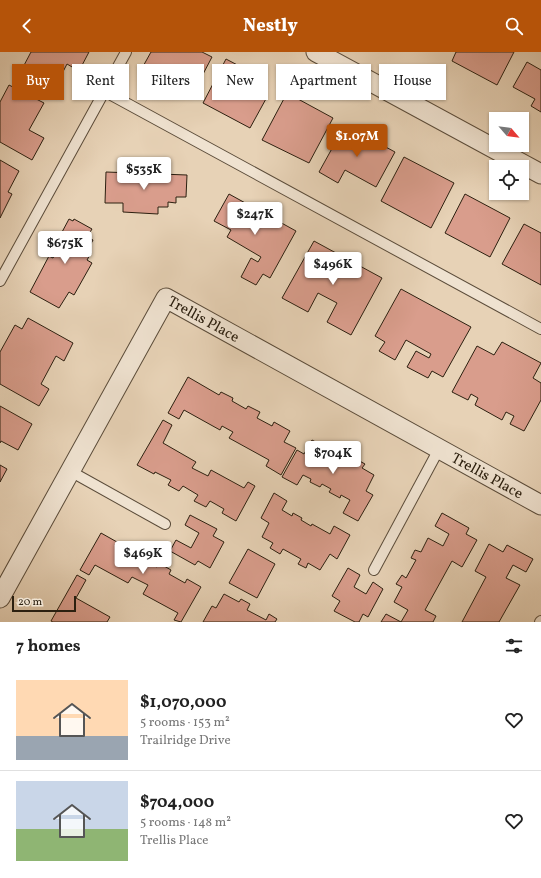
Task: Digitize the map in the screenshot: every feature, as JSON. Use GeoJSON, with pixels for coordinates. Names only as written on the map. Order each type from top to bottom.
{"type":"FeatureCollection","features":[{"type":"Feature","properties":{"kind":"street"},"geometry":{"type":"LineString","coordinates":[[316,52],[541,174]]}},
{"type":"Feature","properties":{"kind":"street","name":"Trellis Place"},"geometry":{"type":"LineString","coordinates":[[0,598],[166,298],[541,505]]}},
{"type":"Feature","properties":{"kind":"lane"},"geometry":{"type":"LineString","coordinates":[[119,64],[126,52]]}},
{"type":"Feature","properties":{"kind":"lane"},"geometry":{"type":"LineString","coordinates":[[0,281],[99,100]]}},
{"type":"Feature","properties":{"kind":"lane"},"geometry":{"type":"LineString","coordinates":[[121,100],[541,329]]}},
{"type":"Feature","properties":{"kind":"lane"},"geometry":{"type":"LineString","coordinates":[[374,570],[439,449]]}},
{"type":"Feature","properties":{"kind":"lane"},"geometry":{"type":"LineString","coordinates":[[70,471],[165,524]]}},
{"type":"Feature","properties":{"kind":"building"},"geometry":{"type":"Polygon","coordinates":[[[31,52],[89,52],[83,64],[72,64],[72,67],[67,64],[64,70],[64,64],[25,64],[31,52]]]}},
{"type":"Feature","properties":{"kind":"building"},"geometry":{"type":"Polygon","coordinates":[[[151,52],[202,52],[212,57],[204,72],[204,64],[144,64],[151,52]]]}},
{"type":"Feature","properties":{"kind":"building"},"geometry":{"type":"Polygon","coordinates":[[[456,52],[514,52],[497,85],[452,61],[456,52]]]}},
{"type":"Feature","properties":{"kind":"building"},"geometry":{"type":"Polygon","coordinates":[[[226,59],[236,64],[223,64],[226,59]]]}},
{"type":"Feature","properties":{"kind":"building"},"geometry":{"type":"Polygon","coordinates":[[[527,62],[541,70],[541,112],[531,106],[535,99],[513,87],[527,62]]]}},
{"type":"Feature","properties":{"kind":"building"},"geometry":{"type":"Polygon","coordinates":[[[9,85],[12,87],[12,100],[38,100],[44,103],[29,130],[44,138],[32,160],[0,142],[0,102],[9,85]]]}},
{"type":"Feature","properties":{"kind":"building"},"geometry":{"type":"Polygon","coordinates":[[[212,86],[212,100],[265,100],[250,128],[203,103],[212,86]]]}},
{"type":"Feature","properties":{"kind":"building"},"geometry":{"type":"Polygon","coordinates":[[[283,100],[300,100],[333,118],[309,163],[262,140],[283,100]]]}},
{"type":"Feature","properties":{"kind":"building"},"geometry":{"type":"Polygon","coordinates":[[[345,125],[395,152],[376,187],[345,170],[338,183],[319,172],[345,125]]]}},
{"type":"Feature","properties":{"kind":"building"},"geometry":{"type":"Polygon","coordinates":[[[404,157],[454,183],[431,228],[381,201],[404,157]]]}},
{"type":"Feature","properties":{"kind":"building"},"geometry":{"type":"Polygon","coordinates":[[[0,160],[19,171],[8,192],[12,194],[0,218],[0,160]]]}},
{"type":"Feature","properties":{"kind":"building"},"geometry":{"type":"Polygon","coordinates":[[[106,172],[187,175],[186,197],[176,197],[176,203],[168,202],[168,207],[158,207],[158,214],[123,212],[123,203],[105,203],[106,172]]]}},
{"type":"Feature","properties":{"kind":"building"},"geometry":{"type":"Polygon","coordinates":[[[229,194],[296,231],[270,278],[263,274],[256,285],[241,277],[251,258],[258,262],[261,257],[227,237],[231,230],[214,221],[229,194]]]}},
{"type":"Feature","properties":{"kind":"building"},"geometry":{"type":"Polygon","coordinates":[[[465,194],[510,218],[490,257],[445,233],[465,194]]]}},
{"type":"Feature","properties":{"kind":"building"},"geometry":{"type":"Polygon","coordinates":[[[69,219],[73,221],[74,219],[92,229],[87,237],[93,240],[87,251],[91,253],[87,260],[92,263],[74,295],[69,292],[59,308],[30,292],[49,256],[53,258],[58,250],[54,247],[69,219]]]}},
{"type":"Feature","properties":{"kind":"building"},"geometry":{"type":"Polygon","coordinates":[[[524,224],[541,233],[541,285],[502,264],[524,224]]]}},
{"type":"Feature","properties":{"kind":"building"},"geometry":{"type":"Polygon","coordinates":[[[314,241],[382,278],[351,335],[327,322],[337,303],[318,293],[308,312],[282,298],[314,241]]]}},
{"type":"Feature","properties":{"kind":"building"},"geometry":{"type":"Polygon","coordinates":[[[401,289],[471,327],[443,377],[432,371],[428,378],[407,367],[416,351],[429,358],[431,354],[406,340],[395,360],[379,351],[385,342],[375,336],[401,289]]]}},
{"type":"Feature","properties":{"kind":"building"},"geometry":{"type":"Polygon","coordinates":[[[28,318],[73,343],[64,361],[56,356],[41,384],[49,389],[39,406],[0,384],[0,352],[15,325],[22,329],[28,318]]]}},
{"type":"Feature","properties":{"kind":"building"},"geometry":{"type":"Polygon","coordinates":[[[502,342],[541,363],[533,378],[541,383],[541,400],[524,431],[510,424],[514,416],[506,412],[502,420],[475,405],[478,398],[471,394],[468,400],[452,392],[477,346],[494,355],[502,342]]]}},
{"type":"Feature","properties":{"kind":"building"},"geometry":{"type":"Polygon","coordinates":[[[188,377],[219,395],[221,392],[233,398],[232,401],[246,409],[248,406],[260,412],[257,418],[272,426],[274,422],[290,431],[284,442],[296,448],[281,475],[266,466],[269,460],[229,438],[233,432],[222,426],[220,430],[184,410],[179,419],[168,413],[188,377]]]}},
{"type":"Feature","properties":{"kind":"building"},"geometry":{"type":"Polygon","coordinates":[[[0,406],[32,424],[18,450],[1,441],[0,443],[0,406]]]}},
{"type":"Feature","properties":{"kind":"building"},"geometry":{"type":"Polygon","coordinates":[[[163,420],[172,425],[163,443],[196,462],[192,468],[208,476],[211,470],[244,488],[248,482],[255,486],[236,521],[222,513],[224,509],[210,501],[206,507],[194,501],[198,495],[183,486],[179,491],[168,485],[171,480],[155,472],[154,474],[137,465],[163,420]]]}},
{"type":"Feature","properties":{"kind":"building"},"geometry":{"type":"Polygon","coordinates":[[[312,440],[325,447],[327,443],[365,464],[362,468],[374,475],[366,491],[373,495],[358,521],[343,513],[350,500],[341,495],[340,498],[329,492],[331,489],[322,484],[320,487],[310,482],[311,479],[303,475],[297,485],[282,477],[297,450],[304,454],[312,440]]]}},
{"type":"Feature","properties":{"kind":"building"},"geometry":{"type":"Polygon","coordinates":[[[0,465],[7,469],[0,482],[0,465]]]}},
{"type":"Feature","properties":{"kind":"building"},"geometry":{"type":"Polygon","coordinates":[[[274,493],[287,501],[282,510],[292,516],[293,513],[302,518],[301,520],[311,526],[312,524],[330,534],[334,526],[350,535],[337,559],[330,554],[320,570],[308,563],[306,568],[298,564],[301,559],[283,549],[280,554],[270,548],[273,543],[262,537],[269,523],[261,518],[274,493]]]}},
{"type":"Feature","properties":{"kind":"building"},"geometry":{"type":"Polygon","coordinates":[[[442,513],[469,528],[466,534],[477,540],[462,567],[452,561],[425,610],[436,616],[433,622],[401,622],[408,610],[394,602],[402,587],[396,584],[402,575],[406,578],[416,560],[411,558],[415,550],[421,552],[428,538],[443,546],[449,534],[435,526],[442,513]]]}},
{"type":"Feature","properties":{"kind":"building"},"geometry":{"type":"Polygon","coordinates":[[[190,515],[217,529],[213,536],[224,542],[210,568],[198,561],[195,565],[170,551],[176,540],[191,548],[199,533],[185,525],[190,515]]]}},
{"type":"Feature","properties":{"kind":"building"},"geometry":{"type":"Polygon","coordinates":[[[101,533],[117,542],[115,545],[129,552],[131,548],[143,554],[141,559],[157,567],[159,563],[171,570],[169,574],[185,583],[187,579],[201,587],[181,622],[174,620],[178,613],[143,594],[148,585],[132,577],[128,583],[95,565],[89,575],[80,570],[101,533]]]}},
{"type":"Feature","properties":{"kind":"building"},"geometry":{"type":"Polygon","coordinates":[[[489,544],[503,552],[507,545],[533,559],[526,572],[513,565],[506,578],[520,585],[499,622],[462,622],[486,577],[475,571],[489,544]]]}},
{"type":"Feature","properties":{"kind":"building"},"geometry":{"type":"Polygon","coordinates":[[[248,549],[275,564],[257,598],[229,583],[248,549]]]}},
{"type":"Feature","properties":{"kind":"building"},"geometry":{"type":"Polygon","coordinates":[[[348,568],[360,575],[354,587],[366,594],[373,582],[383,589],[368,617],[363,614],[359,622],[355,622],[334,611],[340,601],[332,596],[348,568]]]}},
{"type":"Feature","properties":{"kind":"building"},"geometry":{"type":"Polygon","coordinates":[[[77,575],[86,580],[76,598],[110,617],[107,622],[51,621],[77,575]]]}},
{"type":"Feature","properties":{"kind":"building"},"geometry":{"type":"Polygon","coordinates":[[[224,594],[239,602],[241,599],[250,604],[247,610],[266,620],[269,614],[277,619],[275,622],[203,622],[212,606],[216,608],[224,594]]]}},
{"type":"Feature","properties":{"kind":"building"},"geometry":{"type":"Polygon","coordinates":[[[386,614],[401,622],[381,622],[386,614]]]}}]}
